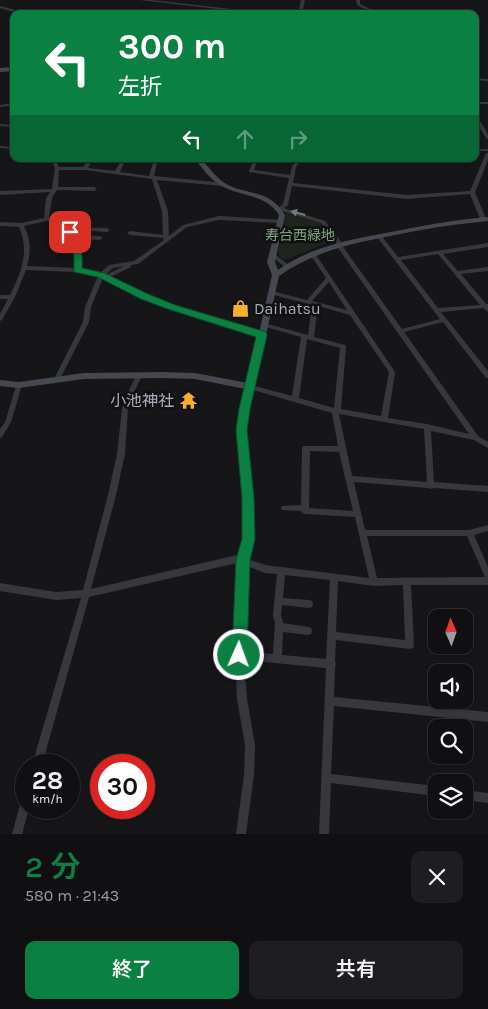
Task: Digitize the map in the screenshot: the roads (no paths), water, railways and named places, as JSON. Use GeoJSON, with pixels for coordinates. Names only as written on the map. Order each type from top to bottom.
{"type":"FeatureCollection","features":[{"type":"Feature","properties":{"kind":"street"},"geometry":{"type":"LineString","coordinates":[[142,0],[236,10]]}},
{"type":"Feature","properties":{"kind":"street"},"geometry":{"type":"LineString","coordinates":[[358,0],[358,4],[369,10]]}},
{"type":"Feature","properties":{"kind":"street"},"geometry":{"type":"LineString","coordinates":[[479,123],[488,138]]}},
{"type":"Feature","properties":{"kind":"street"},"geometry":{"type":"LineString","coordinates":[[472,192],[488,154]]}},
{"type":"Feature","properties":{"kind":"street"},"geometry":{"type":"LineString","coordinates":[[46,219],[49,198],[55,189],[57,168],[54,162]]}},
{"type":"Feature","properties":{"kind":"street"},"geometry":{"type":"LineString","coordinates":[[85,169],[89,162]]}},
{"type":"Feature","properties":{"kind":"street"},"geometry":{"type":"LineString","coordinates":[[117,173],[122,162]]}},
{"type":"Feature","properties":{"kind":"street"},"geometry":{"type":"LineString","coordinates":[[155,162],[152,178],[165,211],[166,238]]}},
{"type":"Feature","properties":{"kind":"street"},"geometry":{"type":"LineString","coordinates":[[201,162],[222,184]]}},
{"type":"Feature","properties":{"kind":"street"},"geometry":{"type":"LineString","coordinates":[[255,162],[251,171],[291,177]]}},
{"type":"Feature","properties":{"kind":"street"},"geometry":{"type":"LineString","coordinates":[[280,209],[285,205],[291,177],[297,162]]}},
{"type":"Feature","properties":{"kind":"street"},"geometry":{"type":"LineString","coordinates":[[57,168],[85,169],[152,178],[222,184],[264,198],[280,209],[323,222],[476,438]]}},
{"type":"Feature","properties":{"kind":"street"},"geometry":{"type":"LineString","coordinates":[[290,184],[406,196],[472,192]]}},
{"type":"Feature","properties":{"kind":"street"},"geometry":{"type":"LineString","coordinates":[[0,192],[90,187]]}},
{"type":"Feature","properties":{"kind":"street"},"geometry":{"type":"LineString","coordinates":[[276,275],[287,266],[339,244],[486,219],[472,192]]}},
{"type":"Feature","properties":{"kind":"street"},"geometry":{"type":"LineString","coordinates":[[241,834],[249,775],[250,745],[242,699],[239,655],[243,560],[248,539],[248,498],[242,430],[244,409],[276,275],[271,262],[281,221],[280,209]]}},
{"type":"Feature","properties":{"kind":"street"},"geometry":{"type":"LineString","coordinates":[[103,276],[136,263],[166,238],[185,226],[219,218],[281,221]]}},
{"type":"Feature","properties":{"kind":"street"},"geometry":{"type":"LineString","coordinates":[[0,224],[21,225],[46,219],[69,220],[71,237],[78,255],[77,270]]}},
{"type":"Feature","properties":{"kind":"street"},"geometry":{"type":"LineString","coordinates":[[205,229],[208,221]]}},
{"type":"Feature","properties":{"kind":"street"},"geometry":{"type":"LineString","coordinates":[[0,319],[25,268],[26,240],[21,225]]}},
{"type":"Feature","properties":{"kind":"street"},"geometry":{"type":"LineString","coordinates":[[69,228],[107,230]]}},
{"type":"Feature","properties":{"kind":"street"},"geometry":{"type":"LineString","coordinates":[[130,233],[166,238]]}},
{"type":"Feature","properties":{"kind":"street"},"geometry":{"type":"LineString","coordinates":[[379,236],[488,376]]}},
{"type":"Feature","properties":{"kind":"street"},"geometry":{"type":"LineString","coordinates":[[71,237],[100,238]]}},
{"type":"Feature","properties":{"kind":"street"},"geometry":{"type":"LineString","coordinates":[[397,259],[488,245]]}},
{"type":"Feature","properties":{"kind":"street"},"geometry":{"type":"LineString","coordinates":[[439,252],[487,307]]}},
{"type":"Feature","properties":{"kind":"street"},"geometry":{"type":"LineString","coordinates":[[312,254],[392,372],[384,420]]}},
{"type":"Feature","properties":{"kind":"street"},"geometry":{"type":"LineString","coordinates":[[273,255],[287,266]]}},
{"type":"Feature","properties":{"kind":"street"},"geometry":{"type":"LineString","coordinates":[[57,380],[86,322],[88,307],[103,276],[116,256]]}},
{"type":"Feature","properties":{"kind":"street"},"geometry":{"type":"LineString","coordinates":[[111,266],[136,263]]}},
{"type":"Feature","properties":{"kind":"street"},"geometry":{"type":"LineString","coordinates":[[25,268],[77,270],[103,276],[172,307],[262,335]]}},
{"type":"Feature","properties":{"kind":"street"},"geometry":{"type":"LineString","coordinates":[[457,273],[488,269]]}},
{"type":"Feature","properties":{"kind":"street"},"geometry":{"type":"LineString","coordinates":[[295,400],[307,337],[311,303],[329,278]]}},
{"type":"Feature","properties":{"kind":"street"},"geometry":{"type":"LineString","coordinates":[[272,293],[352,313]]}},
{"type":"Feature","properties":{"kind":"street"},"geometry":{"type":"LineString","coordinates":[[0,297],[12,297]]}},
{"type":"Feature","properties":{"kind":"street"},"geometry":{"type":"LineString","coordinates":[[436,310],[487,307]]}},
{"type":"Feature","properties":{"kind":"street"},"geometry":{"type":"LineString","coordinates":[[402,331],[444,320]]}},
{"type":"Feature","properties":{"kind":"street"},"geometry":{"type":"LineString","coordinates":[[264,325],[343,347],[336,411],[349,480],[374,582]]}},
{"type":"Feature","properties":{"kind":"street"},"geometry":{"type":"LineString","coordinates":[[0,383],[19,384],[84,376],[195,376],[250,387],[336,411],[427,427],[476,438],[488,445]]}},
{"type":"Feature","properties":{"kind":"street"},"geometry":{"type":"LineString","coordinates":[[40,754],[86,594],[121,454],[125,409],[139,376]]}},
{"type":"Feature","properties":{"kind":"street"},"geometry":{"type":"LineString","coordinates":[[0,435],[8,422],[19,384]]}},
{"type":"Feature","properties":{"kind":"street"},"geometry":{"type":"LineString","coordinates":[[427,427],[431,486]]}},
{"type":"Feature","properties":{"kind":"street"},"geometry":{"type":"LineString","coordinates":[[476,438],[488,436]]}},
{"type":"Feature","properties":{"kind":"street"},"geometry":{"type":"LineString","coordinates":[[342,448],[306,448],[305,511],[357,514]]}},
{"type":"Feature","properties":{"kind":"street"},"geometry":{"type":"LineString","coordinates":[[349,480],[488,489]]}},
{"type":"Feature","properties":{"kind":"street"},"geometry":{"type":"LineString","coordinates":[[285,508],[305,508]]}},
{"type":"Feature","properties":{"kind":"street"},"geometry":{"type":"LineString","coordinates":[[363,533],[469,533],[488,528]]}},
{"type":"Feature","properties":{"kind":"street"},"geometry":{"type":"LineString","coordinates":[[469,533],[488,576]]}},
{"type":"Feature","properties":{"kind":"street"},"geometry":{"type":"LineString","coordinates":[[0,587],[56,596],[86,594],[237,560],[243,560],[265,569],[374,582],[488,581]]}},
{"type":"Feature","properties":{"kind":"street"},"geometry":{"type":"LineString","coordinates":[[277,659],[279,627],[277,615],[281,571]]}},
{"type":"Feature","properties":{"kind":"street"},"geometry":{"type":"LineString","coordinates":[[324,834],[334,577]]}},
{"type":"Feature","properties":{"kind":"street"},"geometry":{"type":"LineString","coordinates":[[333,636],[410,645],[407,582]]}},
{"type":"Feature","properties":{"kind":"street"},"geometry":{"type":"LineString","coordinates":[[278,601],[309,604]]}},
{"type":"Feature","properties":{"kind":"street"},"geometry":{"type":"LineString","coordinates":[[279,627],[308,631]]}},
{"type":"Feature","properties":{"kind":"street"},"geometry":{"type":"LineString","coordinates":[[239,655],[332,664]]}},
{"type":"Feature","properties":{"kind":"street"},"geometry":{"type":"LineString","coordinates":[[330,701],[488,717]]}},
{"type":"Feature","properties":{"kind":"street"},"geometry":{"type":"LineString","coordinates":[[327,778],[428,790]]}},
{"type":"Feature","properties":{"kind":"street"},"geometry":{"type":"LineString","coordinates":[[473,796],[488,798]]}},
{"type":"Feature","properties":{"kind":"street"},"geometry":{"type":"LineString","coordinates":[[17,834],[21,819]]}},
{"type":"Feature","properties":{"kind":"place","name":"Daihatsu"},"geometry":{"type":"Point","coordinates":[240,308]}},
{"type":"Feature","properties":{"kind":"place","name":"小池神社"},"geometry":{"type":"Point","coordinates":[188,400]}},
{"type":"Feature","properties":{"kind":"park label","name":"寿台西緑地"},"geometry":{"type":"Point","coordinates":[300,235]}}]}
